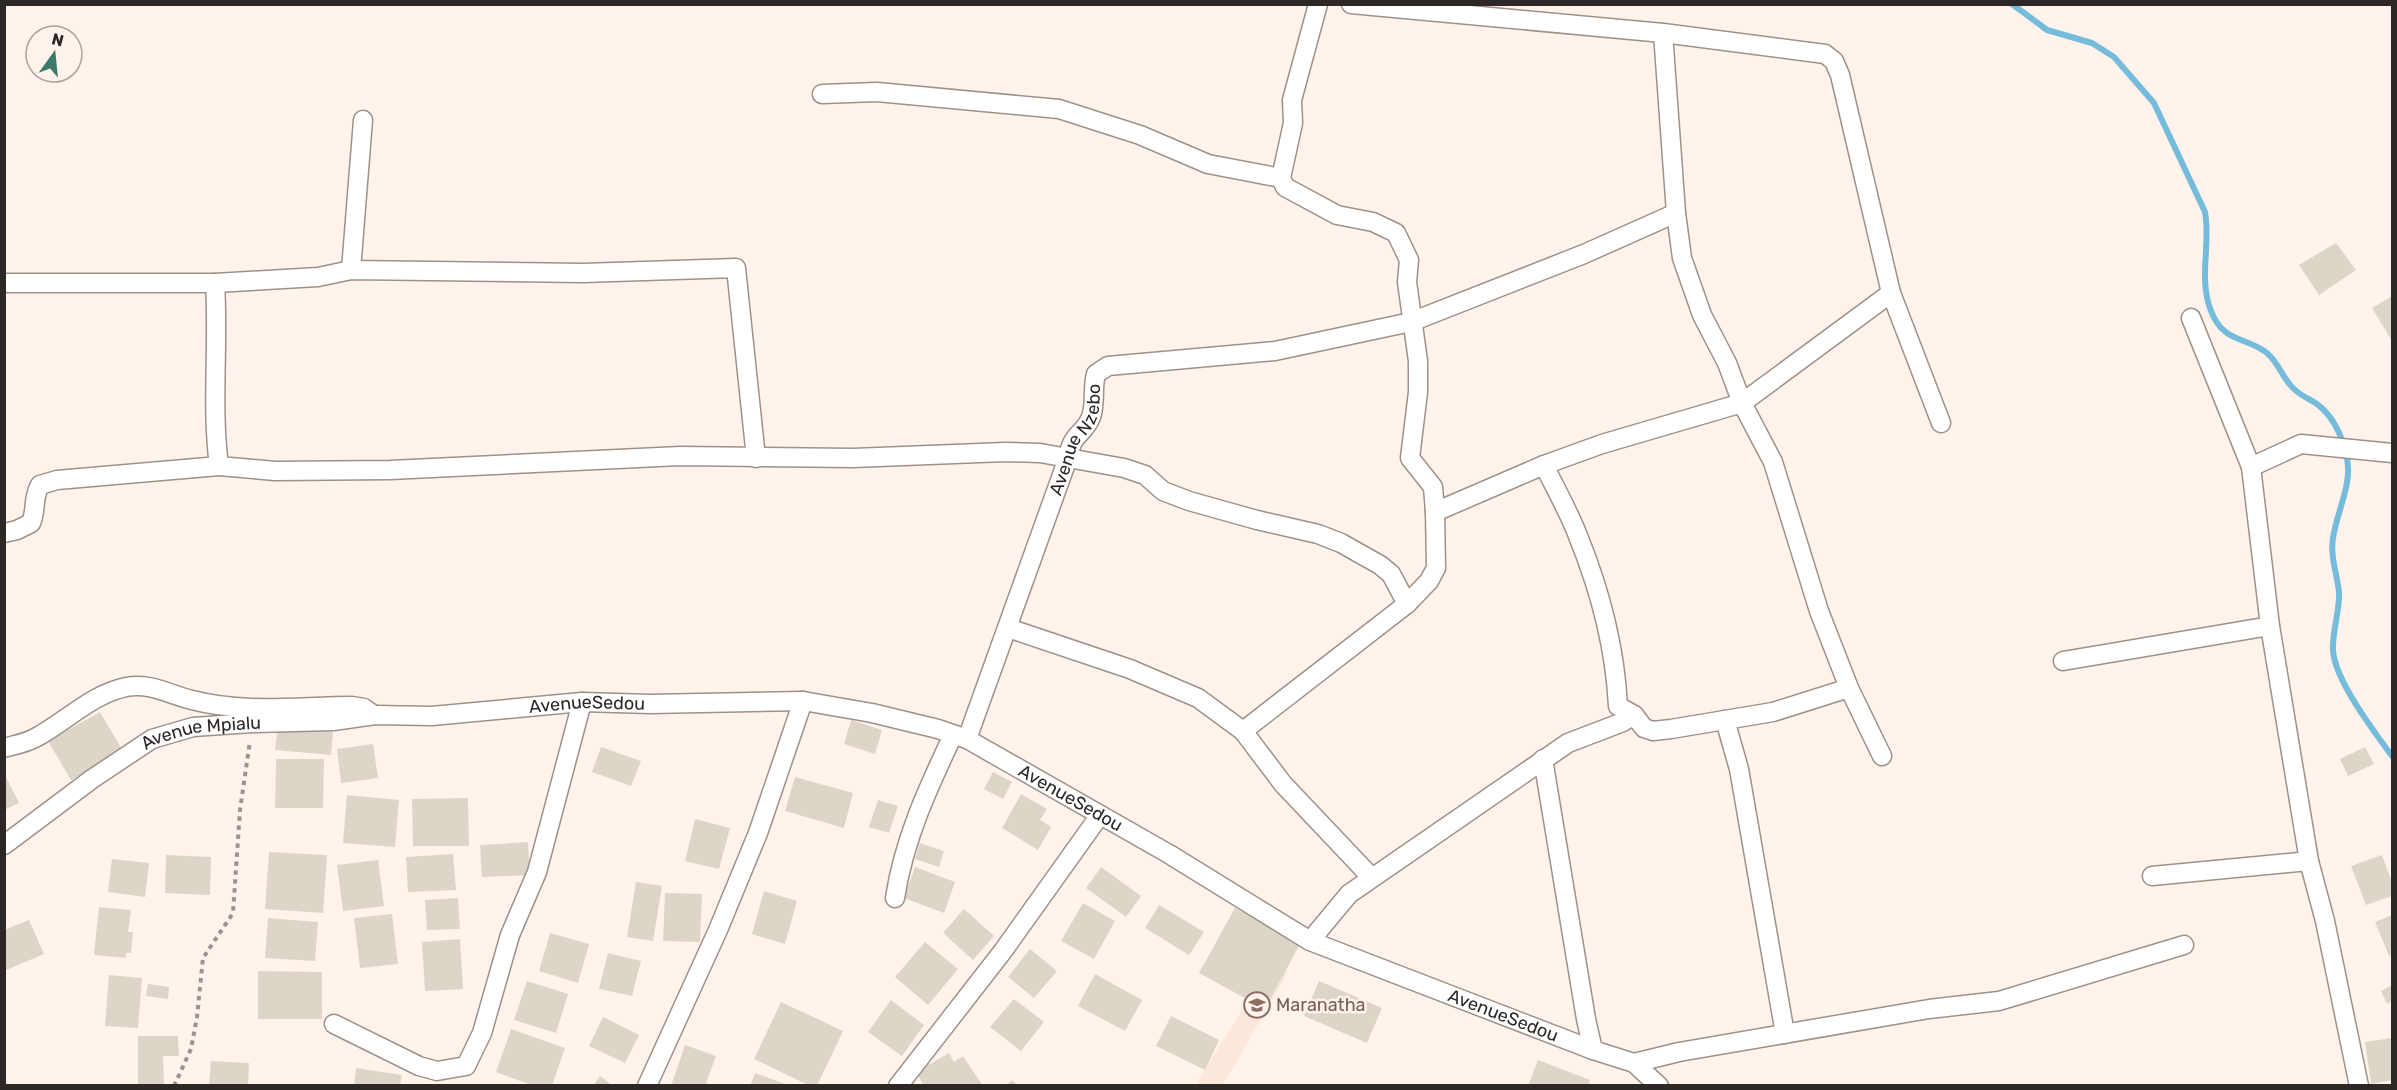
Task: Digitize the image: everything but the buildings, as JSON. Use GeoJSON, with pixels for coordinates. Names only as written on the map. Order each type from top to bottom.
{"type":"FeatureCollection","features":[{"type":"Feature","properties":{"kind":"street"},"geometry":{"type":"LineString","coordinates":[[1243,730],[1407,604],[1429,581],[1436,568],[1433,487],[1410,458],[1418,392],[1418,361],[1407,282],[1409,260],[1396,233],[1373,222],[1337,215],[1285,188],[1281,178],[1293,123],[1292,100],[1318,4]]}},
{"type":"Feature","properties":{"kind":"street"},"geometry":{"type":"LineString","coordinates":[[1351,4],[1663,33],[1825,54],[1834,61],[1840,75],[1891,293],[1941,423]]}},
{"type":"Feature","properties":{"kind":"street"},"geometry":{"type":"LineString","coordinates":[[1663,33],[1682,258],[1702,315],[1727,363],[1742,403],[1773,462],[1819,611],[1849,688],[1882,756]]}},
{"type":"Feature","properties":{"kind":"street"},"geometry":{"type":"LineString","coordinates":[[822,94],[877,92],[1059,109],[1140,135],[1208,164],[1281,178]]}},
{"type":"Feature","properties":{"kind":"street"},"geometry":{"type":"LineString","coordinates":[[351,270],[363,120]]}},
{"type":"Feature","properties":{"kind":"street","name":"Avenue Nzebo"},"geometry":{"type":"LineString","coordinates":[[895,898],[899,871],[919,808],[960,737],[1008,628],[1073,439],[1091,416],[1096,374],[1108,366],[1275,351],[1411,322],[1584,254],[1677,213]]}},
{"type":"Feature","properties":{"kind":"street"},"geometry":{"type":"LineString","coordinates":[[4,283],[215,283],[318,277],[351,270],[583,273],[736,268],[756,458]]}},
{"type":"Feature","properties":{"kind":"street"},"geometry":{"type":"LineString","coordinates":[[215,283],[216,442],[219,466]]}},
{"type":"Feature","properties":{"kind":"street"},"geometry":{"type":"LineString","coordinates":[[1435,512],[1544,465],[1602,444],[1742,403],[1891,293]]}},
{"type":"Feature","properties":{"kind":"street"},"geometry":{"type":"LineString","coordinates":[[2191,318],[2251,468],[2270,626],[2309,861],[2325,921],[2359,1086]]}},
{"type":"Feature","properties":{"kind":"street"},"geometry":{"type":"LineString","coordinates":[[2251,468],[2301,444],[2392,453]]}},
{"type":"Feature","properties":{"kind":"street"},"geometry":{"type":"LineString","coordinates":[[4,533],[31,523],[35,513],[34,495],[40,485],[57,480],[219,466],[275,471],[390,470],[680,456],[853,458],[1005,452],[1040,453],[1125,468],[1144,475],[1162,490],[1189,501],[1318,534],[1341,543],[1380,565],[1391,574],[1407,604]]}},
{"type":"Feature","properties":{"kind":"street"},"geometry":{"type":"LineString","coordinates":[[1544,465],[1578,535],[1603,609],[1616,670],[1618,706],[1634,715],[1644,728],[1653,731],[1773,712],[1849,688]]}},
{"type":"Feature","properties":{"kind":"street"},"geometry":{"type":"LineString","coordinates":[[2063,661],[2270,626]]}},
{"type":"Feature","properties":{"kind":"street"},"geometry":{"type":"LineString","coordinates":[[1008,628],[1130,669],[1198,698],[1243,730],[1283,784],[1372,878]]}},
{"type":"Feature","properties":{"kind":"street"},"geometry":{"type":"LineString","coordinates":[[4,748],[33,739],[102,694],[128,686],[154,687],[218,707],[244,709],[352,706],[364,708],[375,715]]}},
{"type":"Feature","properties":{"kind":"street"},"geometry":{"type":"LineString","coordinates":[[647,1086],[718,930],[754,844],[803,701]]}},
{"type":"Feature","properties":{"kind":"street","name":"AvenueSedou"},"geometry":{"type":"LineString","coordinates":[[432,716],[582,702],[650,704],[803,701],[872,713],[960,737],[1100,814],[1262,909],[1310,941],[1593,1050],[1634,1063],[1659,1086]]}},
{"type":"Feature","properties":{"kind":"street"},"geometry":{"type":"LineString","coordinates":[[334,1024],[418,1066],[437,1071],[466,1066],[482,1033],[510,935],[537,872],[582,702]]}},
{"type":"Feature","properties":{"kind":"street","name":"Avenue Mpialu"},"geometry":{"type":"LineString","coordinates":[[4,845],[92,779],[152,739],[193,727],[252,723],[333,722],[375,715],[432,716]]}},
{"type":"Feature","properties":{"kind":"street"},"geometry":{"type":"LineString","coordinates":[[1310,941],[1349,894],[1568,743],[1623,722],[1634,715]]}},
{"type":"Feature","properties":{"kind":"street"},"geometry":{"type":"LineString","coordinates":[[1725,720],[1739,769],[1785,1034]]}},
{"type":"Feature","properties":{"kind":"street"},"geometry":{"type":"LineString","coordinates":[[1543,759],[1586,1020],[1593,1050]]}},
{"type":"Feature","properties":{"kind":"street"},"geometry":{"type":"LineString","coordinates":[[898,1086],[1002,951],[1100,814]]}},
{"type":"Feature","properties":{"kind":"street"},"geometry":{"type":"LineString","coordinates":[[2152,876],[2309,861]]}},
{"type":"Feature","properties":{"kind":"street"},"geometry":{"type":"LineString","coordinates":[[1634,1063],[1679,1052],[1929,1009],[1999,1001],[2184,945]]}},
{"type":"Feature","properties":{"kind":"path"},"geometry":{"type":"LineString","coordinates":[[174,1086],[193,1038],[203,958],[233,913],[240,810],[252,723]]}},
{"type":"Feature","properties":{"kind":"shaded area","name":"Maranatha"},"geometry":{"type":"Polygon","coordinates":[[[1272,961],[1288,972],[1223,1085],[1195,1086],[1272,961]]]}},
{"type":"Feature","properties":{"kind":"waterway"},"geometry":{"type":"LineString","coordinates":[[2012,4],[2047,30],[2092,43],[2114,57],[2154,103],[2205,212],[2207,237],[2205,286],[2207,299],[2216,322],[2229,334],[2267,353],[2290,386],[2317,404],[2336,426],[2344,447],[2348,475],[2332,545],[2339,592],[2333,650],[2335,662],[2340,676],[2366,720],[2392,756]]}},
{"type":"Feature","properties":{"kind":"place","name":"Maranatha"},"geometry":{"type":"Point","coordinates":[1257,1005]}}]}
